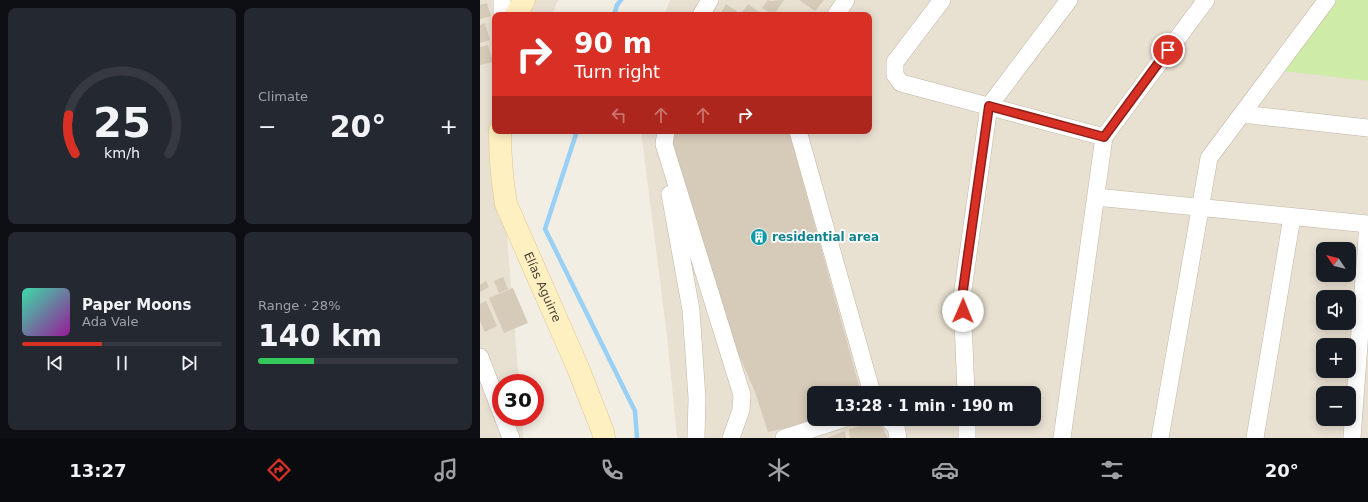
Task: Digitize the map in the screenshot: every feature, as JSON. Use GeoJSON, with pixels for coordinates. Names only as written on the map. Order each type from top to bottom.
{"type":"FeatureCollection","features":[{"type":"Feature","properties":{"kind":"street"},"geometry":{"type":"LineString","coordinates":[[502,0],[502,12]]}},
{"type":"Feature","properties":{"kind":"street"},"geometry":{"type":"LineString","coordinates":[[518,12],[524,0]]}},
{"type":"Feature","properties":{"kind":"street"},"geometry":{"type":"LineString","coordinates":[[704,12],[710,0]]}},
{"type":"Feature","properties":{"kind":"street"},"geometry":{"type":"LineString","coordinates":[[838,12],[846,0]]}},
{"type":"Feature","properties":{"kind":"street"},"geometry":{"type":"LineString","coordinates":[[942,0],[895,62],[895,75],[901,83],[1104,137]]}},
{"type":"Feature","properties":{"kind":"street"},"geometry":{"type":"LineString","coordinates":[[966,386],[962,297],[989,106],[1069,0]]}},
{"type":"Feature","properties":{"kind":"street"},"geometry":{"type":"LineString","coordinates":[[1062,438],[1104,137],[1206,0]]}},
{"type":"Feature","properties":{"kind":"street"},"geometry":{"type":"LineString","coordinates":[[1160,438],[1209,158],[1327,0]]}},
{"type":"Feature","properties":{"kind":"street"},"geometry":{"type":"LineString","coordinates":[[1242,114],[1368,128]]}},
{"type":"Feature","properties":{"kind":"street","name":"Elías Aguirre"},"geometry":{"type":"LineString","coordinates":[[500,134],[502,178],[506,204],[578,368],[604,438]]}},
{"type":"Feature","properties":{"kind":"street"},"geometry":{"type":"LineString","coordinates":[[799,134],[870,386]]}},
{"type":"Feature","properties":{"kind":"street"},"geometry":{"type":"LineString","coordinates":[[665,137],[665,162],[691,310],[697,398],[696,438]]}},
{"type":"Feature","properties":{"kind":"street"},"geometry":{"type":"LineString","coordinates":[[665,137],[742,395],[741,410],[731,438]]}},
{"type":"Feature","properties":{"kind":"street"},"geometry":{"type":"LineString","coordinates":[[1096,197],[1368,224],[1352,438]]}},
{"type":"Feature","properties":{"kind":"street"},"geometry":{"type":"LineString","coordinates":[[1255,438],[1292,217]]}},
{"type":"Feature","properties":{"kind":"street"},"geometry":{"type":"LineString","coordinates":[[480,357],[492,388]]}},
{"type":"Feature","properties":{"kind":"street"},"geometry":{"type":"LineString","coordinates":[[506,426],[511,438]]}},
{"type":"Feature","properties":{"kind":"street"},"geometry":{"type":"LineString","coordinates":[[784,438],[821,426]]}},
{"type":"Feature","properties":{"kind":"street"},"geometry":{"type":"LineString","coordinates":[[895,426],[898,438]]}},
{"type":"Feature","properties":{"kind":"street"},"geometry":{"type":"LineString","coordinates":[[966,426],[967,438]]}},
{"type":"Feature","properties":{"kind":"shaded area"},"geometry":{"type":"Polygon","coordinates":[[[480,0],[558,0],[553,12],[492,12],[492,134],[496,134],[500,150],[518,374],[492,374],[492,426],[522,426],[523,438],[480,438],[480,0]]]}},
{"type":"Feature","properties":{"kind":"shaded area"},"geometry":{"type":"Polygon","coordinates":[[[670,0],[1368,0],[1368,438],[677,438],[667,336],[641,134],[872,134],[872,12],[665,12],[670,0]]]}},
{"type":"Feature","properties":{"kind":"green space"},"geometry":{"type":"Polygon","coordinates":[[[1335,0],[1368,0],[1368,81],[1284,71],[1335,0]]]}},
{"type":"Feature","properties":{"kind":"building"},"geometry":{"type":"Polygon","coordinates":[[[768,0],[784,0],[776,12],[769,12],[762,8],[768,0]]]}},
{"type":"Feature","properties":{"kind":"building"},"geometry":{"type":"Polygon","coordinates":[[[799,0],[824,0],[815,11],[799,0]]]}},
{"type":"Feature","properties":{"kind":"building"},"geometry":{"type":"Polygon","coordinates":[[[487,3],[491,16],[480,19],[480,5],[487,3]]]}},
{"type":"Feature","properties":{"kind":"building"},"geometry":{"type":"Polygon","coordinates":[[[726,4],[738,12],[722,12],[726,4]]]}},
{"type":"Feature","properties":{"kind":"building"},"geometry":{"type":"Polygon","coordinates":[[[748,4],[758,12],[742,12],[748,4]]]}},
{"type":"Feature","properties":{"kind":"building"},"geometry":{"type":"Polygon","coordinates":[[[485,23],[490,40],[480,43],[480,25],[485,23]]]}},
{"type":"Feature","properties":{"kind":"building"},"geometry":{"type":"Polygon","coordinates":[[[488,45],[492,62],[480,65],[480,47],[488,45]]]}},
{"type":"Feature","properties":{"kind":"building","name":"residential area"},"geometry":{"type":"Polygon","coordinates":[[[674,134],[790,134],[859,386],[807,386],[807,423],[768,432],[755,392],[729,332],[672,143],[674,134]]]}},
{"type":"Feature","properties":{"kind":"building"},"geometry":{"type":"Polygon","coordinates":[[[503,277],[508,289],[499,293],[494,281],[503,277]]]}},
{"type":"Feature","properties":{"kind":"building"},"geometry":{"type":"Polygon","coordinates":[[[486,281],[489,287],[480,292],[480,285],[486,281]]]}},
{"type":"Feature","properties":{"kind":"building"},"geometry":{"type":"Polygon","coordinates":[[[513,288],[528,323],[504,333],[489,298],[513,288]]]}},
{"type":"Feature","properties":{"kind":"building"},"geometry":{"type":"Polygon","coordinates":[[[486,301],[497,326],[485,332],[480,321],[480,304],[486,301]]]}},
{"type":"Feature","properties":{"kind":"building"},"geometry":{"type":"Polygon","coordinates":[[[860,426],[882,426],[888,438],[850,438],[849,429],[860,426]]]}},
{"type":"Feature","properties":{"kind":"building"},"geometry":{"type":"Polygon","coordinates":[[[845,431],[846,438],[827,438],[845,431]]]}},
{"type":"Feature","properties":{"kind":"waterway"},"geometry":{"type":"LineString","coordinates":[[615,12],[617,5],[621,0]]}},
{"type":"Feature","properties":{"kind":"waterway"},"geometry":{"type":"LineString","coordinates":[[576,134],[545,229],[635,411],[637,438]]}},
{"type":"Feature","properties":{"kind":"place","name":"residential area"},"geometry":{"type":"Point","coordinates":[759,237]}},
{"type":"Feature","properties":{"kind":"route"},"geometry":{"type":"LineString","coordinates":[[963,311],[962,297],[989,106],[1104,137],[1168,50]]}}]}
